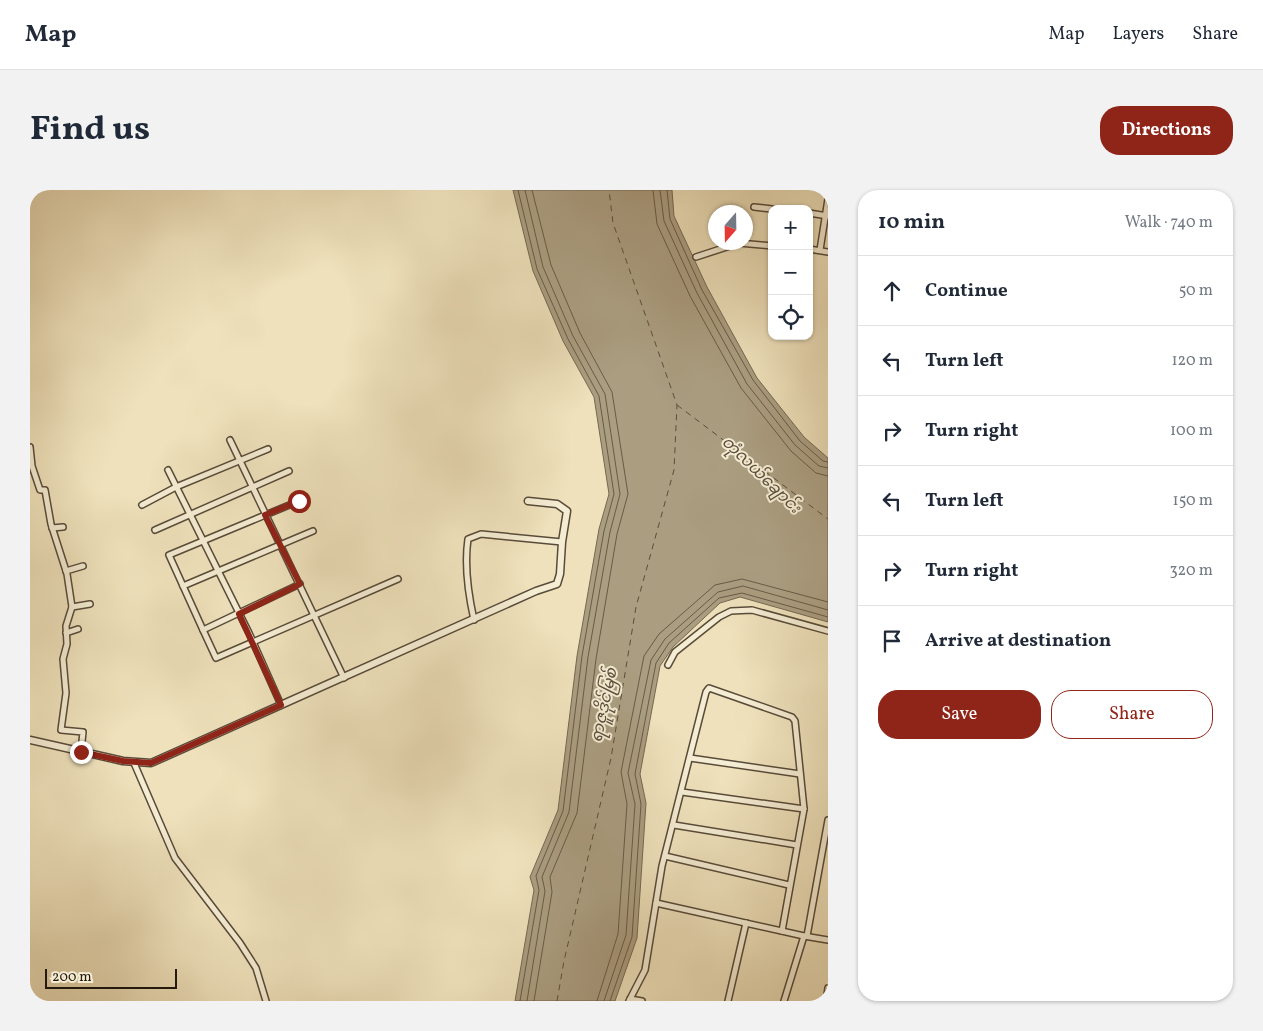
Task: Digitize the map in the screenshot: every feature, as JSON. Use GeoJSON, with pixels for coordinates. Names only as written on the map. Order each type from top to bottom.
{"type":"FeatureCollection","features":[{"type":"Feature","properties":{"kind":"street"},"geometry":{"type":"LineString","coordinates":[[820,250],[828,199]]}},
{"type":"Feature","properties":{"kind":"street"},"geometry":{"type":"LineString","coordinates":[[754,206],[768,208]]}},
{"type":"Feature","properties":{"kind":"street"},"geometry":{"type":"LineString","coordinates":[[813,213],[827,215]]}},
{"type":"Feature","properties":{"kind":"street"},"geometry":{"type":"LineString","coordinates":[[696,257],[739,243],[768,246]]}},
{"type":"Feature","properties":{"kind":"street"},"geometry":{"type":"LineString","coordinates":[[813,249],[828,252]]}},
{"type":"Feature","properties":{"kind":"street"},"geometry":{"type":"LineString","coordinates":[[230,440],[238,461],[300,584],[344,678]]}},
{"type":"Feature","properties":{"kind":"street"},"geometry":{"type":"LineString","coordinates":[[30,447],[32,466],[40,490],[45,490],[52,528],[66,571],[72,607],[66,626],[66,693],[61,730],[83,732],[81,752]]}},
{"type":"Feature","properties":{"kind":"street"},"geometry":{"type":"LineString","coordinates":[[142,505],[176,488],[268,449]]}},
{"type":"Feature","properties":{"kind":"street"},"geometry":{"type":"LineString","coordinates":[[168,470],[253,642],[281,705]]}},
{"type":"Feature","properties":{"kind":"street"},"geometry":{"type":"LineString","coordinates":[[155,530],[288,472]]}},
{"type":"Feature","properties":{"kind":"street"},"geometry":{"type":"LineString","coordinates":[[299,501],[169,555],[216,658],[314,617],[398,578]]}},
{"type":"Feature","properties":{"kind":"street"},"geometry":{"type":"LineString","coordinates":[[30,740],[134,763],[151,763],[536,591],[557,584],[562,560],[562,542],[567,511],[557,504],[528,501]]}},
{"type":"Feature","properties":{"kind":"street"},"geometry":{"type":"LineString","coordinates":[[52,528],[63,526]]}},
{"type":"Feature","properties":{"kind":"street"},"geometry":{"type":"LineString","coordinates":[[184,586],[313,531]]}},
{"type":"Feature","properties":{"kind":"street"},"geometry":{"type":"LineString","coordinates":[[474,620],[466,566],[468,539],[474,535],[481,534],[562,542]]}},
{"type":"Feature","properties":{"kind":"street"},"geometry":{"type":"LineString","coordinates":[[66,571],[83,566]]}},
{"type":"Feature","properties":{"kind":"street"},"geometry":{"type":"LineString","coordinates":[[203,630],[300,584]]}},
{"type":"Feature","properties":{"kind":"street"},"geometry":{"type":"LineString","coordinates":[[72,607],[90,604]]}},
{"type":"Feature","properties":{"kind":"street"},"geometry":{"type":"LineString","coordinates":[[668,665],[675,652],[731,611],[752,610],[828,631]]}},
{"type":"Feature","properties":{"kind":"street"},"geometry":{"type":"LineString","coordinates":[[66,633],[78,630]]}},
{"type":"Feature","properties":{"kind":"street"},"geometry":{"type":"LineString","coordinates":[[642,1001],[629,1000],[645,970],[665,856],[706,692],[712,688],[794,719],[804,809],[782,931]]}},
{"type":"Feature","properties":{"kind":"street"},"geometry":{"type":"LineString","coordinates":[[690,758],[800,774]]}},
{"type":"Feature","properties":{"kind":"street"},"geometry":{"type":"LineString","coordinates":[[134,763],[175,858],[256,968],[266,1001]]}},
{"type":"Feature","properties":{"kind":"street"},"geometry":{"type":"LineString","coordinates":[[682,792],[804,809]]}},
{"type":"Feature","properties":{"kind":"street"},"geometry":{"type":"LineString","coordinates":[[784,1001],[806,936],[826,839],[828,820]]}},
{"type":"Feature","properties":{"kind":"street"},"geometry":{"type":"LineString","coordinates":[[674,825],[798,845]]}},
{"type":"Feature","properties":{"kind":"street"},"geometry":{"type":"LineString","coordinates":[[665,856],[789,885]]}},
{"type":"Feature","properties":{"kind":"street"},"geometry":{"type":"LineString","coordinates":[[656,903],[828,940]]}},
{"type":"Feature","properties":{"kind":"street"},"geometry":{"type":"LineString","coordinates":[[728,1001],[746,923]]}},
{"type":"Feature","properties":{"kind":"street"},"geometry":{"type":"LineString","coordinates":[[826,1001],[828,988]]}},
{"type":"Feature","properties":{"kind":"water"},"geometry":{"type":"Polygon","coordinates":[[[513,190],[672,190],[674,216],[707,287],[757,378],[804,437],[828,458],[828,622],[740,597],[720,603],[673,647],[660,666],[640,774],[646,803],[637,938],[615,1001],[515,1001],[534,890],[530,877],[558,810],[577,656],[599,529],[609,494],[594,397],[563,341],[533,271],[513,190]]]}},
{"type":"Feature","properties":{"kind":"ferry route"},"geometry":{"type":"LineString","coordinates":[[557,1001],[564,961],[611,758],[636,607],[674,470],[677,405],[613,223],[609,190]]}},
{"type":"Feature","properties":{"kind":"ferry route"},"geometry":{"type":"LineString","coordinates":[[677,405],[828,519]]}},
{"type":"Feature","properties":{"kind":"route"},"geometry":{"type":"LineString","coordinates":[[81,752],[123,761],[151,763],[281,705],[239,614],[300,584],[265,515],[299,501]]}},
{"type":"Feature","properties":{"kind":"water label","name":"တုံလယ်ချောင်း"},"geometry":{"type":"Point","coordinates":[762,474]}},
{"type":"Feature","properties":{"kind":"water label","name":"ရာဇူဒိုင်မြစ်"},"geometry":{"type":"Point","coordinates":[603,705]}}]}
